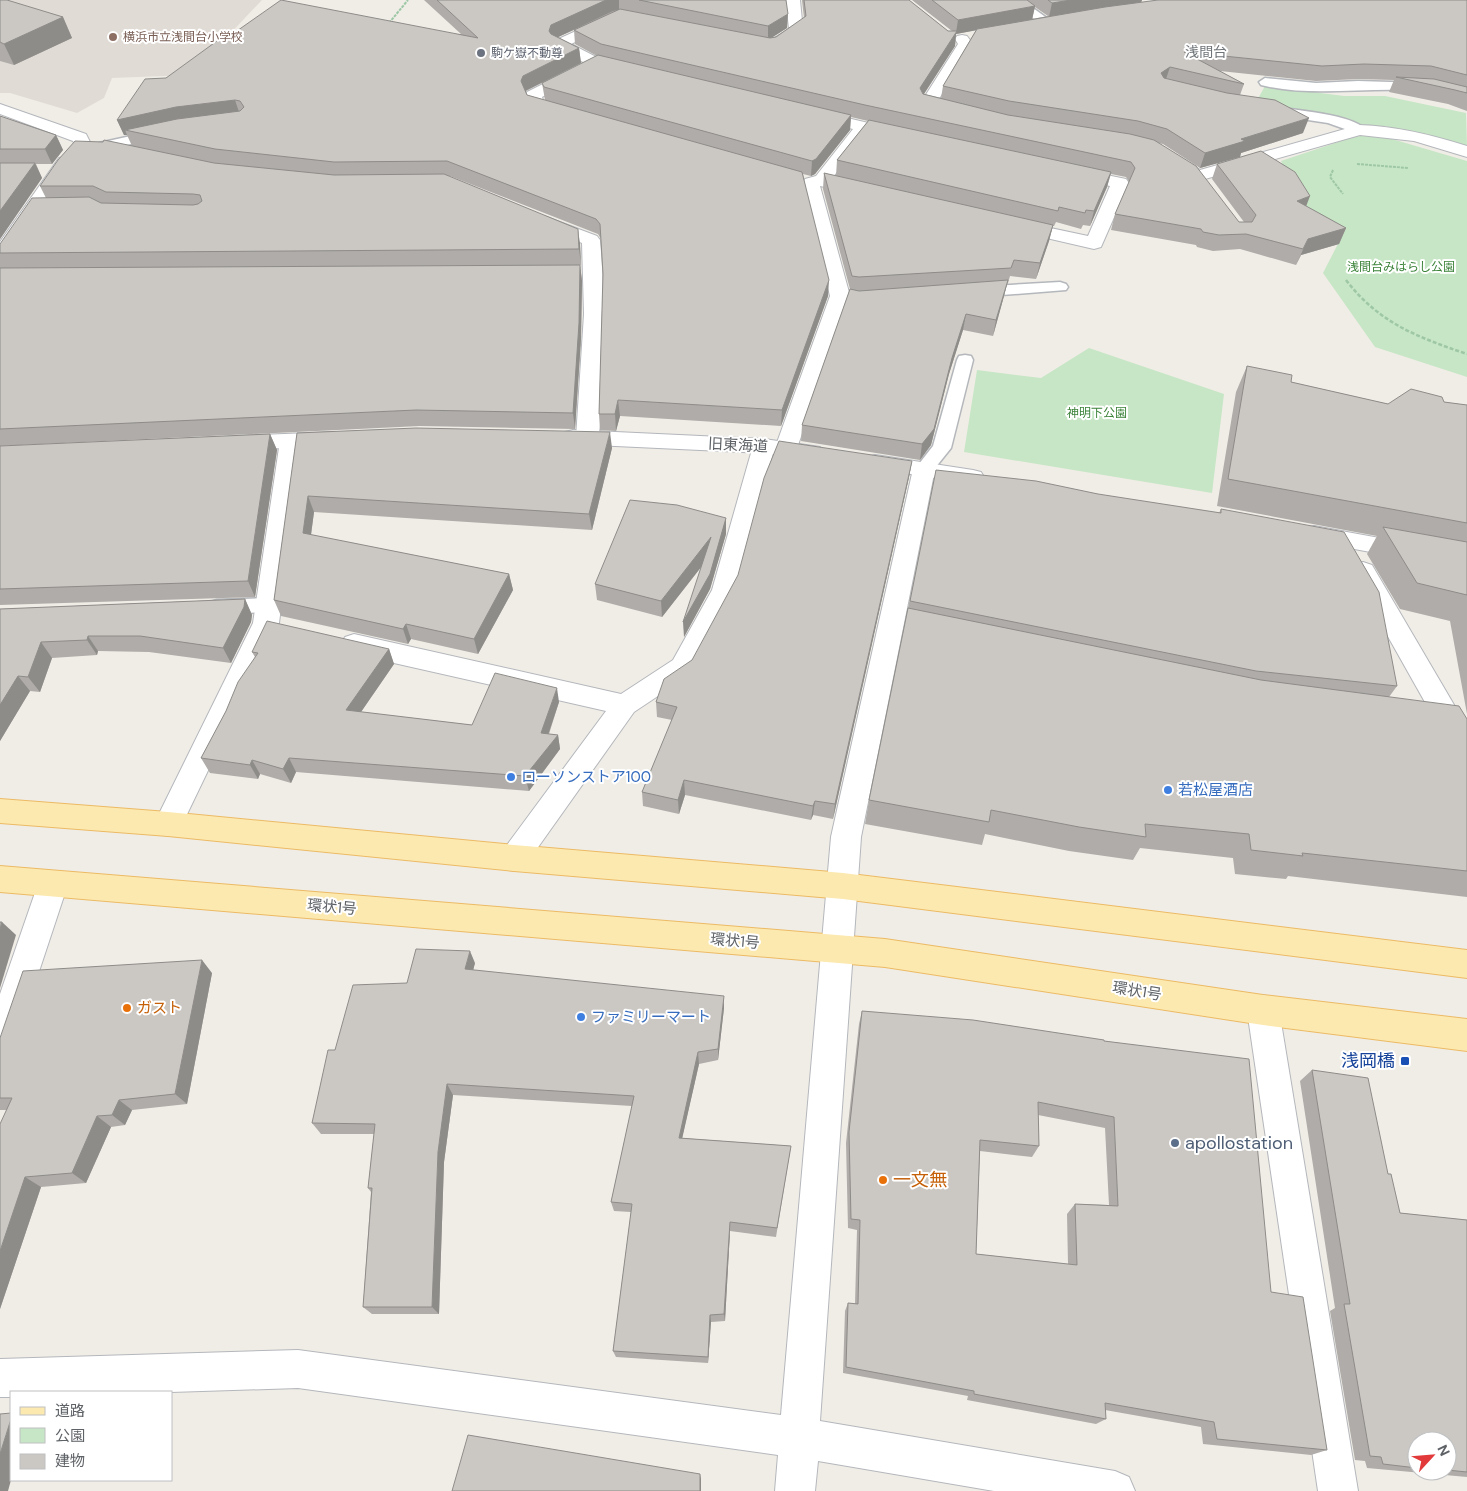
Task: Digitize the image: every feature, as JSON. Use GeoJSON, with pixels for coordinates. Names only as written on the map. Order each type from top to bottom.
{"type":"FeatureCollection","features":[{"type":"Feature","properties":{"kind":"main road"},"geometry":{"type":"LineString","coordinates":[[0,811],[168,824],[514,858],[843,886],[1467,964]]}},
{"type":"Feature","properties":{"kind":"main road","name":"環状1号"},"geometry":{"type":"LineString","coordinates":[[0,879],[885,953],[1264,1010],[1467,1035]]}},
{"type":"Feature","properties":{"kind":"street"},"geometry":{"type":"LineString","coordinates":[[762,48],[796,31],[792,0]]}},
{"type":"Feature","properties":{"kind":"street"},"geometry":{"type":"LineString","coordinates":[[616,68],[597,63],[559,44],[619,16]]}},
{"type":"Feature","properties":{"kind":"street"},"geometry":{"type":"LineString","coordinates":[[1030,28],[1066,21]]}},
{"type":"Feature","properties":{"kind":"street"},"geometry":{"type":"LineString","coordinates":[[944,35],[952,41],[981,36]]}},
{"type":"Feature","properties":{"kind":"street"},"geometry":{"type":"LineString","coordinates":[[962,39],[966,44],[928,104],[967,114]]}},
{"type":"Feature","properties":{"kind":"street"},"geometry":{"type":"LineString","coordinates":[[574,117],[537,106],[533,94],[597,63]]}},
{"type":"Feature","properties":{"kind":"street"},"geometry":{"type":"LineString","coordinates":[[0,109],[80,138],[82,142],[143,154]]}},
{"type":"Feature","properties":{"kind":"street"},"geometry":{"type":"LineString","coordinates":[[796,111],[917,139]]}},
{"type":"Feature","properties":{"kind":"street"},"geometry":{"type":"LineString","coordinates":[[816,181],[863,127]]}},
{"type":"Feature","properties":{"kind":"street"},"geometry":{"type":"LineString","coordinates":[[1156,150],[1203,183],[1359,130],[1384,130],[1425,138],[1467,152]]}},
{"type":"Feature","properties":{"kind":"street"},"geometry":{"type":"LineString","coordinates":[[0,255],[7,232],[32,208],[82,142]]}},
{"type":"Feature","properties":{"kind":"street"},"geometry":{"type":"LineString","coordinates":[[992,220],[1094,244],[1120,183],[1055,169]]}},
{"type":"Feature","properties":{"kind":"street"},"geometry":{"type":"LineString","coordinates":[[39,171],[58,172]]}},
{"type":"Feature","properties":{"kind":"street"},"geometry":{"type":"LineString","coordinates":[[792,177],[879,193]]}},
{"type":"Feature","properties":{"kind":"street"},"geometry":{"type":"LineString","coordinates":[[514,858],[625,705],[682,667],[724,590],[775,447],[849,298],[816,181]]}},
{"type":"Feature","properties":{"kind":"street"},"geometry":{"type":"LineString","coordinates":[[529,215],[591,240],[594,273],[594,343],[587,438]]}},
{"type":"Feature","properties":{"kind":"street"},"geometry":{"type":"LineString","coordinates":[[574,274],[594,273]]}},
{"type":"Feature","properties":{"kind":"street","name":"旧東海道"},"geometry":{"type":"LineString","coordinates":[[548,437],[775,447],[993,480]]}},
{"type":"Feature","properties":{"kind":"street"},"geometry":{"type":"LineString","coordinates":[[213,444],[350,438]]}},
{"type":"Feature","properties":{"kind":"street"},"geometry":{"type":"LineString","coordinates":[[168,824],[273,619],[291,441]]}},
{"type":"Feature","properties":{"kind":"street"},"geometry":{"type":"LineString","coordinates":[[795,1491],[846,837],[901,624],[924,469]]}},
{"type":"Feature","properties":{"kind":"street"},"geometry":{"type":"LineString","coordinates":[[1296,531],[1467,562]]}},
{"type":"Feature","properties":{"kind":"street"},"geometry":{"type":"LineString","coordinates":[[1345,540],[1437,716],[1467,752]]}},
{"type":"Feature","properties":{"kind":"street"},"geometry":{"type":"LineString","coordinates":[[332,639],[625,705]]}},
{"type":"Feature","properties":{"kind":"street"},"geometry":{"type":"LineString","coordinates":[[0,1041],[53,884]]}},
{"type":"Feature","properties":{"kind":"street"},"geometry":{"type":"LineString","coordinates":[[1264,1010],[1338,1491]]}},
{"type":"Feature","properties":{"kind":"street"},"geometry":{"type":"LineString","coordinates":[[0,1378],[298,1369],[800,1438],[1115,1491]]}},
{"type":"Feature","properties":{"kind":"lane"},"geometry":{"type":"LineString","coordinates":[[1014,0],[1049,24]]}},
{"type":"Feature","properties":{"kind":"lane"},"geometry":{"type":"LineString","coordinates":[[1265,82],[1316,87],[1358,85],[1424,87],[1467,98]]}},
{"type":"Feature","properties":{"kind":"lane"},"geometry":{"type":"LineString","coordinates":[[1258,108],[1318,117],[1349,124],[1359,130]]}},
{"type":"Feature","properties":{"kind":"lane"},"geometry":{"type":"LineString","coordinates":[[104,146],[172,131]]}},
{"type":"Feature","properties":{"kind":"lane"},"geometry":{"type":"LineString","coordinates":[[32,208],[52,208]]}},
{"type":"Feature","properties":{"kind":"lane"},"geometry":{"type":"LineString","coordinates":[[963,293],[1060,287]]}},
{"type":"Feature","properties":{"kind":"lane"},"geometry":{"type":"LineString","coordinates":[[924,469],[942,448],[965,360]]}},
{"type":"Feature","properties":{"kind":"lane"},"geometry":{"type":"LineString","coordinates":[[199,608],[273,619]]}},
{"type":"Feature","properties":{"kind":"path"},"geometry":{"type":"LineString","coordinates":[[386,27],[408,0]]}},
{"type":"Feature","properties":{"kind":"path"},"geometry":{"type":"LineString","coordinates":[[1346,280],[1356,296],[1379,317],[1414,336],[1467,354]]}},
{"type":"Feature","properties":{"kind":"shaded area","name":"横浜市立浅間台小学校"},"geometry":{"type":"Polygon","coordinates":[[[0,0],[262,0],[191,75],[112,78],[104,98],[77,113],[10,93],[0,93],[0,0]]]}},
{"type":"Feature","properties":{"kind":"green space"},"geometry":{"type":"Polygon","coordinates":[[[1265,86],[1344,96],[1385,96],[1466,113],[1467,147],[1424,134],[1401,132],[1386,126],[1365,127],[1352,120],[1256,102],[1265,86]]]}},
{"type":"Feature","properties":{"kind":"green space","name":"浅間台みはらし公園"},"geometry":{"type":"Polygon","coordinates":[[[1375,134],[1467,161],[1467,377],[1375,347],[1323,273],[1341,238],[1312,224],[1281,161],[1353,137],[1375,134]]]}},
{"type":"Feature","properties":{"kind":"green space","name":"神明下公園"},"geometry":{"type":"Polygon","coordinates":[[[1089,348],[1224,394],[1212,493],[964,452],[977,370],[1041,378],[1089,348]]]}},
{"type":"Feature","properties":{"kind":"building"},"geometry":{"type":"Polygon","coordinates":[[[0,0],[7,0],[63,17],[4,44],[0,42],[0,0]]]}},
{"type":"Feature","properties":{"kind":"building"},"geometry":{"type":"Polygon","coordinates":[[[281,0],[478,38],[437,0],[606,0],[551,25],[549,31],[551,34],[579,48],[523,76],[521,81],[527,95],[802,172],[829,280],[782,410],[618,400],[615,414],[599,414],[603,274],[600,224],[596,219],[447,161],[334,162],[215,149],[125,130],[177,119],[240,111],[244,107],[240,101],[176,107],[117,120],[145,79],[166,78],[221,38],[224,40],[281,0]]]}},
{"type":"Feature","properties":{"kind":"building"},"geometry":{"type":"Polygon","coordinates":[[[639,0],[786,0],[788,14],[768,26],[639,0]]]}},
{"type":"Feature","properties":{"kind":"building"},"geometry":{"type":"Polygon","coordinates":[[[804,0],[909,0],[948,31],[957,31],[920,88],[923,94],[1008,115],[1130,134],[1154,140],[1196,166],[1239,222],[1252,222],[1256,215],[1217,164],[1261,151],[1295,172],[1310,196],[1297,201],[1346,228],[1308,239],[1303,249],[1246,234],[1219,235],[1203,232],[1201,229],[1115,214],[1135,168],[1131,162],[865,105],[601,44],[574,30],[620,9],[770,38],[776,37],[806,16],[804,0]]]}},
{"type":"Feature","properties":{"kind":"building"},"geometry":{"type":"Polygon","coordinates":[[[932,0],[1027,0],[1035,6],[958,20],[932,0]]]}},
{"type":"Feature","properties":{"kind":"building"},"geometry":{"type":"Polygon","coordinates":[[[1048,0],[1071,0],[1052,3],[1048,0]]]}},
{"type":"Feature","properties":{"kind":"building"},"geometry":{"type":"Polygon","coordinates":[[[1158,0],[1467,0],[1467,75],[1431,66],[1364,64],[1322,66],[1184,52],[1244,84],[1170,67],[1161,73],[1164,78],[1227,93],[1275,100],[1309,118],[1241,139],[1245,141],[1205,153],[1167,129],[1138,121],[1009,101],[943,86],[977,29],[1158,0]]]}},
{"type":"Feature","properties":{"kind":"building"},"geometry":{"type":"Polygon","coordinates":[[[598,55],[851,115],[816,159],[812,161],[544,87],[542,83],[598,55]]]}},
{"type":"Feature","properties":{"kind":"building"},"geometry":{"type":"Polygon","coordinates":[[[1396,77],[1434,79],[1467,87],[1467,93],[1455,90],[1396,77]]]}},
{"type":"Feature","properties":{"kind":"building"},"geometry":{"type":"Polygon","coordinates":[[[0,116],[56,135],[45,149],[0,149],[0,116]]]}},
{"type":"Feature","properties":{"kind":"building"},"geometry":{"type":"Polygon","coordinates":[[[869,120],[1111,172],[1094,211],[1086,210],[1085,213],[1059,207],[1058,211],[837,160],[869,120]]]}},
{"type":"Feature","properties":{"kind":"building"},"geometry":{"type":"Polygon","coordinates":[[[104,140],[214,163],[334,175],[444,174],[578,229],[579,249],[0,253],[0,244],[32,198],[89,197],[101,203],[193,205],[202,201],[200,195],[193,194],[106,192],[93,186],[40,186],[58,160],[75,141],[103,142],[104,140]]]}},
{"type":"Feature","properties":{"kind":"building"},"geometry":{"type":"Polygon","coordinates":[[[0,163],[35,163],[0,211],[0,163]]]}},
{"type":"Feature","properties":{"kind":"building"},"geometry":{"type":"Polygon","coordinates":[[[824,173],[1053,225],[1040,263],[1014,260],[1011,268],[852,276],[824,173]]]}},
{"type":"Feature","properties":{"kind":"building"},"geometry":{"type":"Polygon","coordinates":[[[580,265],[579,323],[573,413],[416,410],[0,429],[0,268],[580,265]]]}},
{"type":"Feature","properties":{"kind":"building"},"geometry":{"type":"Polygon","coordinates":[[[1008,280],[996,320],[966,314],[952,358],[934,429],[922,444],[802,425],[850,289],[859,291],[1008,280]]]}},
{"type":"Feature","properties":{"kind":"building"},"geometry":{"type":"Polygon","coordinates":[[[1247,366],[1292,375],[1291,382],[1388,404],[1411,389],[1442,397],[1444,402],[1467,405],[1467,523],[1228,479],[1247,366]]]}},
{"type":"Feature","properties":{"kind":"building"},"geometry":{"type":"Polygon","coordinates":[[[416,428],[610,432],[589,514],[308,496],[303,533],[509,574],[474,639],[406,624],[403,629],[274,600],[297,433],[416,428]]]}},
{"type":"Feature","properties":{"kind":"building"},"geometry":{"type":"Polygon","coordinates":[[[270,434],[248,581],[0,589],[0,446],[270,434]]]}},
{"type":"Feature","properties":{"kind":"building"},"geometry":{"type":"Polygon","coordinates":[[[779,441],[912,461],[835,804],[815,801],[813,806],[684,780],[678,800],[642,792],[677,707],[656,702],[664,679],[692,660],[738,575],[764,478],[779,441]]]}},
{"type":"Feature","properties":{"kind":"building"},"geometry":{"type":"Polygon","coordinates":[[[936,470],[1036,481],[1098,494],[1221,513],[1221,509],[1344,532],[1379,592],[1397,686],[1256,671],[910,601],[936,470]]]}},
{"type":"Feature","properties":{"kind":"building"},"geometry":{"type":"Polygon","coordinates":[[[630,500],[677,505],[726,518],[710,574],[683,622],[711,537],[661,601],[595,584],[630,500]]]}},
{"type":"Feature","properties":{"kind":"building"},"geometry":{"type":"Polygon","coordinates":[[[1383,527],[1467,542],[1467,595],[1417,583],[1383,527]]]}},
{"type":"Feature","properties":{"kind":"building"},"geometry":{"type":"Polygon","coordinates":[[[245,599],[244,607],[223,648],[140,636],[88,636],[87,640],[41,642],[28,677],[18,676],[0,705],[0,609],[245,599]]]}},
{"type":"Feature","properties":{"kind":"building"},"geometry":{"type":"Polygon","coordinates":[[[908,608],[1261,680],[1459,706],[1467,719],[1467,871],[1302,853],[1303,856],[1251,850],[1249,834],[1145,824],[1146,837],[1079,827],[991,810],[989,822],[869,800],[908,608]]]}},
{"type":"Feature","properties":{"kind":"building"},"geometry":{"type":"Polygon","coordinates":[[[267,621],[389,649],[346,710],[472,725],[495,673],[557,688],[541,733],[558,735],[525,776],[289,758],[283,769],[252,760],[250,765],[201,758],[226,711],[238,682],[258,653],[252,652],[267,621]]]}},
{"type":"Feature","properties":{"kind":"building"},"geometry":{"type":"Polygon","coordinates":[[[416,949],[470,951],[465,969],[724,996],[718,1049],[698,1052],[679,1138],[791,1146],[777,1228],[730,1222],[724,1314],[710,1315],[708,1357],[613,1351],[632,1204],[611,1202],[634,1096],[447,1084],[438,1152],[432,1307],[363,1307],[372,1188],[368,1188],[375,1124],[312,1123],[328,1050],[335,1050],[353,985],[407,983],[416,949]]]}},
{"type":"Feature","properties":{"kind":"building"},"geometry":{"type":"Polygon","coordinates":[[[202,960],[175,1094],[119,1100],[112,1115],[97,1116],[72,1173],[25,1177],[0,1251],[0,1124],[12,1098],[0,1098],[0,1038],[23,971],[202,960]]]}},
{"type":"Feature","properties":{"kind":"building"},"geometry":{"type":"Polygon","coordinates":[[[862,1011],[973,1020],[1104,1041],[1249,1059],[1271,1292],[1303,1297],[1327,1450],[1217,1439],[1214,1422],[1105,1403],[1106,1419],[974,1394],[974,1391],[846,1367],[848,1303],[858,1304],[860,1220],[851,1219],[849,1132],[862,1011]],[[1038,1102],[1039,1146],[980,1140],[976,1254],[1077,1265],[1075,1204],[1118,1206],[1114,1117],[1038,1102]]]}},
{"type":"Feature","properties":{"kind":"building"},"geometry":{"type":"Polygon","coordinates":[[[1312,1070],[1368,1078],[1388,1174],[1391,1174],[1400,1213],[1467,1220],[1467,1472],[1457,1471],[1457,1431],[1407,1431],[1407,1467],[1383,1464],[1381,1457],[1370,1456],[1344,1304],[1350,1304],[1312,1070]]]}},
{"type":"Feature","properties":{"kind":"building"},"geometry":{"type":"Polygon","coordinates":[[[10,1413],[10,1422],[0,1454],[0,1414],[10,1413]]]}},
{"type":"Feature","properties":{"kind":"building"},"geometry":{"type":"Polygon","coordinates":[[[468,1435],[700,1474],[700,1491],[452,1491],[468,1435]]]}},
{"type":"Feature","properties":{"kind":"place","name":"横浜市立浅間台小学校"},"geometry":{"type":"Point","coordinates":[113,37]}},
{"type":"Feature","properties":{"kind":"place","name":"駒ケ嶽不動尊"},"geometry":{"type":"Point","coordinates":[481,53]}},
{"type":"Feature","properties":{"kind":"place","name":"ローソンストア100"},"geometry":{"type":"Point","coordinates":[511,777]}},
{"type":"Feature","properties":{"kind":"place","name":"若松屋酒店"},"geometry":{"type":"Point","coordinates":[1168,790]}},
{"type":"Feature","properties":{"kind":"place","name":"ガスト"},"geometry":{"type":"Point","coordinates":[127,1008]}},
{"type":"Feature","properties":{"kind":"place","name":"ファミリーマート"},"geometry":{"type":"Point","coordinates":[581,1017]}},
{"type":"Feature","properties":{"kind":"place","name":"浅岡橋"},"geometry":{"type":"Point","coordinates":[1405,1061]}},
{"type":"Feature","properties":{"kind":"place","name":"apollostation"},"geometry":{"type":"Point","coordinates":[1175,1143]}},
{"type":"Feature","properties":{"kind":"place","name":"一文無"},"geometry":{"type":"Point","coordinates":[883,1180]}},
{"type":"Feature","properties":{"kind":"district","name":"浅間台"},"geometry":{"type":"Point","coordinates":[1206,52]}}]}
